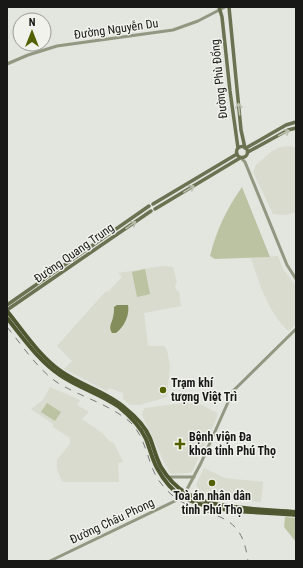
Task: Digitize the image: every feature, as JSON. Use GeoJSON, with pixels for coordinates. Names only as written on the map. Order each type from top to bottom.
{"type":"FeatureCollection","features":[{"type":"Feature","properties":{"kind":"main road","name":"Đường Phù Đổng"},"geometry":{"type":"LineString","coordinates":[[229,7],[242,130],[246,148]]}},
{"type":"Feature","properties":{"kind":"main road","name":"Đường Phù Đổng"},"geometry":{"type":"LineString","coordinates":[[220,8],[238,148]]}},
{"type":"Feature","properties":{"kind":"main road"},"geometry":{"type":"LineString","coordinates":[[296,122],[286,125],[246,148],[238,148],[237,154],[240,158],[246,157],[248,152],[288,130],[296,128]]}},
{"type":"Feature","properties":{"kind":"main road"},"geometry":{"type":"LineString","coordinates":[[246,148],[248,152]]}},
{"type":"Feature","properties":{"kind":"main road"},"geometry":{"type":"LineString","coordinates":[[153,210],[155,206],[153,204],[237,154]]}},
{"type":"Feature","properties":{"kind":"main road","name":"Đường Quang Trung"},"geometry":{"type":"LineString","coordinates":[[7,311],[153,210],[240,158]]}},
{"type":"Feature","properties":{"kind":"main road","name":"Đường Quang Trung"},"geometry":{"type":"LineString","coordinates":[[7,304],[153,204]]}},
{"type":"Feature","properties":{"kind":"main road"},"geometry":{"type":"LineString","coordinates":[[149,206],[149,208],[153,210]]}},
{"type":"Feature","properties":{"kind":"main road"},"geometry":{"type":"LineString","coordinates":[[21,295],[24,299]]}},
{"type":"Feature","properties":{"kind":"main road"},"geometry":{"type":"LineString","coordinates":[[7,311],[56,368],[71,378],[115,400],[136,417],[147,433],[155,458],[168,477],[183,494]]}},
{"type":"Feature","properties":{"kind":"main road"},"geometry":{"type":"LineString","coordinates":[[7,318],[43,361],[55,371],[69,381],[113,403],[134,421],[144,435],[165,479],[183,494],[203,504],[296,515]]}},
{"type":"Feature","properties":{"kind":"main road"},"geometry":{"type":"LineString","coordinates":[[228,508],[296,512]]}},
{"type":"Feature","properties":{"kind":"street","name":"Đường Nguyễn Du"},"geometry":{"type":"LineString","coordinates":[[7,64],[54,46],[173,30],[198,21],[220,8],[225,7]]}},
{"type":"Feature","properties":{"kind":"street"},"geometry":{"type":"LineString","coordinates":[[245,162],[246,157]]}},
{"type":"Feature","properties":{"kind":"street"},"geometry":{"type":"LineString","coordinates":[[240,158],[245,162],[283,254],[296,279]]}},
{"type":"Feature","properties":{"kind":"street","name":"Đường Châu Phong"},"geometry":{"type":"LineString","coordinates":[[50,561],[177,500],[183,494],[194,476],[233,392],[296,329]]}},
{"type":"Feature","properties":{"kind":"street"},"geometry":{"type":"LineString","coordinates":[[168,477],[194,476]]}},
{"type":"Feature","properties":{"kind":"shaded area"},"geometry":{"type":"Polygon","coordinates":[[[290,146],[296,148],[296,212],[286,215],[273,214],[253,172],[256,165],[272,151],[281,147],[290,146]]]}},
{"type":"Feature","properties":{"kind":"shaded area"},"geometry":{"type":"Polygon","coordinates":[[[242,187],[270,257],[215,259],[210,256],[215,238],[227,211],[242,187]]]}},
{"type":"Feature","properties":{"kind":"shaded area"},"geometry":{"type":"Polygon","coordinates":[[[278,256],[283,269],[296,286],[296,324],[288,331],[278,320],[270,307],[261,288],[251,258],[278,256]]]}},
{"type":"Feature","properties":{"kind":"shaded area"},"geometry":{"type":"Polygon","coordinates":[[[163,266],[173,267],[177,283],[175,286],[176,290],[179,291],[181,306],[144,313],[148,345],[164,346],[167,350],[170,366],[167,397],[140,405],[130,405],[123,399],[123,393],[109,388],[107,391],[64,369],[72,361],[57,346],[106,291],[108,292],[122,277],[118,273],[163,266]]]}},
{"type":"Feature","properties":{"kind":"shaded area"},"geometry":{"type":"Polygon","coordinates":[[[145,269],[150,294],[137,297],[132,272],[145,269]]]}},
{"type":"Feature","properties":{"kind":"shaded area"},"geometry":{"type":"Polygon","coordinates":[[[117,305],[128,305],[128,313],[122,328],[116,333],[112,333],[110,329],[114,315],[114,307],[117,305]]]}},
{"type":"Feature","properties":{"kind":"shaded area"},"geometry":{"type":"Polygon","coordinates":[[[50,387],[80,400],[77,405],[89,412],[82,419],[102,433],[109,441],[114,443],[123,462],[118,463],[119,482],[63,482],[57,469],[57,460],[70,444],[70,438],[53,427],[53,424],[31,409],[43,400],[50,387]]]}},
{"type":"Feature","properties":{"kind":"shaded area","name":"Bệnh viện Đa khoa tỉnh Phú Thọ"},"geometry":{"type":"Polygon","coordinates":[[[190,402],[198,403],[217,413],[217,417],[192,472],[172,474],[166,466],[142,415],[143,411],[145,408],[190,402]]]}},
{"type":"Feature","properties":{"kind":"shaded area"},"geometry":{"type":"Polygon","coordinates":[[[47,403],[61,412],[55,421],[41,412],[47,403]]]}},
{"type":"Feature","properties":{"kind":"shaded area"},"geometry":{"type":"Polygon","coordinates":[[[204,468],[225,478],[263,482],[261,502],[224,499],[200,494],[196,485],[204,468]]]}},
{"type":"Feature","properties":{"kind":"shaded area"},"geometry":{"type":"Polygon","coordinates":[[[285,517],[296,518],[296,542],[284,527],[285,517]]]}},
{"type":"Feature","properties":{"kind":"railway"},"geometry":{"type":"LineString","coordinates":[[7,327],[37,364],[51,378],[67,388],[113,410],[130,422],[139,434],[153,469],[163,486],[172,495],[187,505],[219,516],[233,525],[243,539],[248,561]]}},
{"type":"Feature","properties":{"kind":"place","name":"Trạm khí tượng Việt Trì"},"geometry":{"type":"Point","coordinates":[163,390]}},
{"type":"Feature","properties":{"kind":"place","name":"Bệnh viện Đa khoa tỉnh Phú Thọ"},"geometry":{"type":"Point","coordinates":[180,444]}},
{"type":"Feature","properties":{"kind":"place","name":"Toà án nhân dân tỉnh Phú Thọ"},"geometry":{"type":"Point","coordinates":[212,483]}}]}
